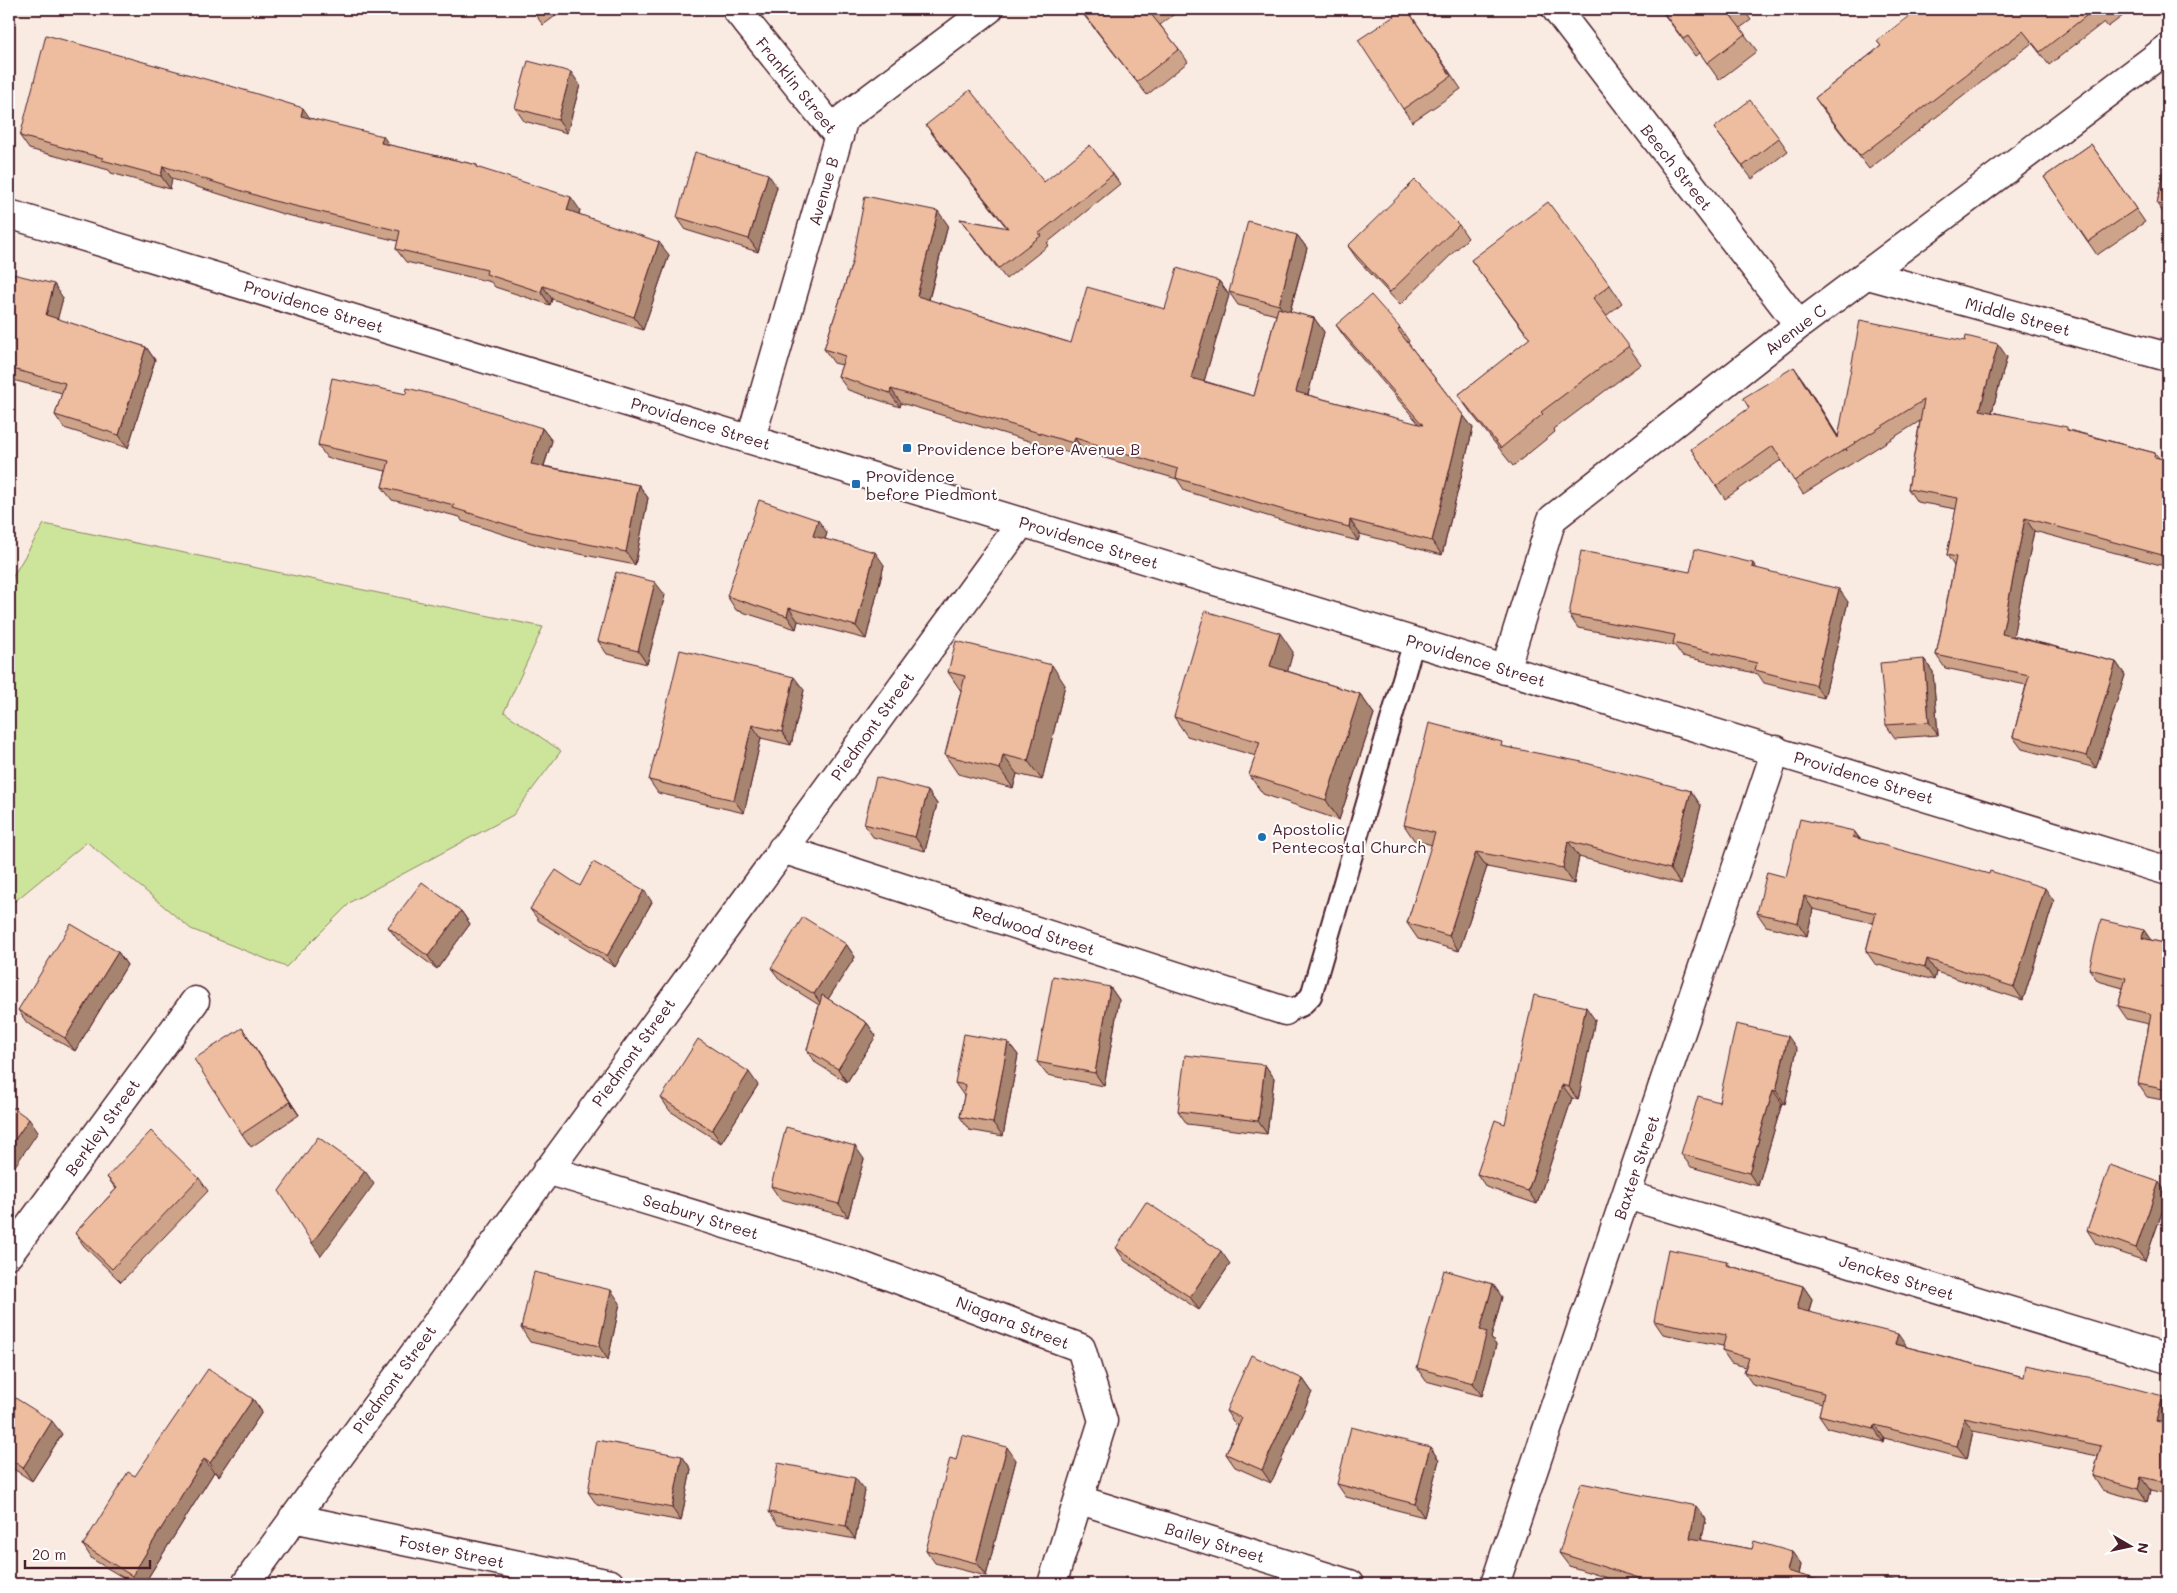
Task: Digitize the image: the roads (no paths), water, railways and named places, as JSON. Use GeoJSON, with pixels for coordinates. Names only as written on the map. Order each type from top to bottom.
{"type":"FeatureCollection","features":[{"type":"Feature","properties":{"kind":"street","name":"Franklin Street"},"geometry":{"type":"LineString","coordinates":[[736,9],[839,137]]}},
{"type":"Feature","properties":{"kind":"street","name":"Avenue B"},"geometry":{"type":"LineString","coordinates":[[751,438],[844,118],[989,9]]}},
{"type":"Feature","properties":{"kind":"street","name":"Beech Street"},"geometry":{"type":"LineString","coordinates":[[1556,9],[1799,325]]}},
{"type":"Feature","properties":{"kind":"street","name":"Avenue C"},"geometry":{"type":"LineString","coordinates":[[1505,670],[1552,519],[1799,325],[2168,48]]}},
{"type":"Feature","properties":{"kind":"street","name":"Providence Street"},"geometry":{"type":"LineString","coordinates":[[9,214],[751,438],[1505,670],[1776,750],[2168,871]]}},
{"type":"Feature","properties":{"kind":"street","name":"Middle Street"},"geometry":{"type":"LineString","coordinates":[[1868,275],[2168,357]]}},
{"type":"Feature","properties":{"kind":"street","name":"Piedmont Street"},"geometry":{"type":"LineString","coordinates":[[246,1584],[1022,522]]}},
{"type":"Feature","properties":{"kind":"street","name":"Baxter Street"},"geometry":{"type":"LineString","coordinates":[[1495,1584],[1776,750]]}},
{"type":"Feature","properties":{"kind":"street","name":"Redwood Street"},"geometry":{"type":"LineString","coordinates":[[782,849],[1285,1011]]}},
{"type":"Feature","properties":{"kind":"street","name":"Berkley Street"},"geometry":{"type":"LineString","coordinates":[[9,1254],[195,1000]]}},
{"type":"Feature","properties":{"kind":"street","name":"Seabury Street"},"geometry":{"type":"LineString","coordinates":[[547,1170],[854,1263]]}},
{"type":"Feature","properties":{"kind":"street","name":"Jenckes Street"},"geometry":{"type":"LineString","coordinates":[[1626,1195],[2168,1359]]}},
{"type":"Feature","properties":{"kind":"street","name":"Niagara Street"},"geometry":{"type":"LineString","coordinates":[[854,1263],[1080,1348],[1102,1421],[1080,1500],[1052,1584]]}},
{"type":"Feature","properties":{"kind":"street","name":"Bailey Street"},"geometry":{"type":"LineString","coordinates":[[1080,1500],[1350,1584]]}},
{"type":"Feature","properties":{"kind":"street","name":"Foster Street"},"geometry":{"type":"LineString","coordinates":[[293,1518],[610,1584]]}},
{"type":"Feature","properties":{"kind":"lane"},"geometry":{"type":"LineString","coordinates":[[1285,1011],[1301,1006],[1311,996],[1414,641]]}},
{"type":"Feature","properties":{"kind":"place","name":"Providence before Avenue B"},"geometry":{"type":"Point","coordinates":[907,448]}},
{"type":"Feature","properties":{"kind":"place","name":"Providence before Piedmont"},"geometry":{"type":"Point","coordinates":[856,484]}},
{"type":"Feature","properties":{"kind":"place","name":"Apostolic Pentecostal Church"},"geometry":{"type":"Point","coordinates":[1262,837]}}]}
